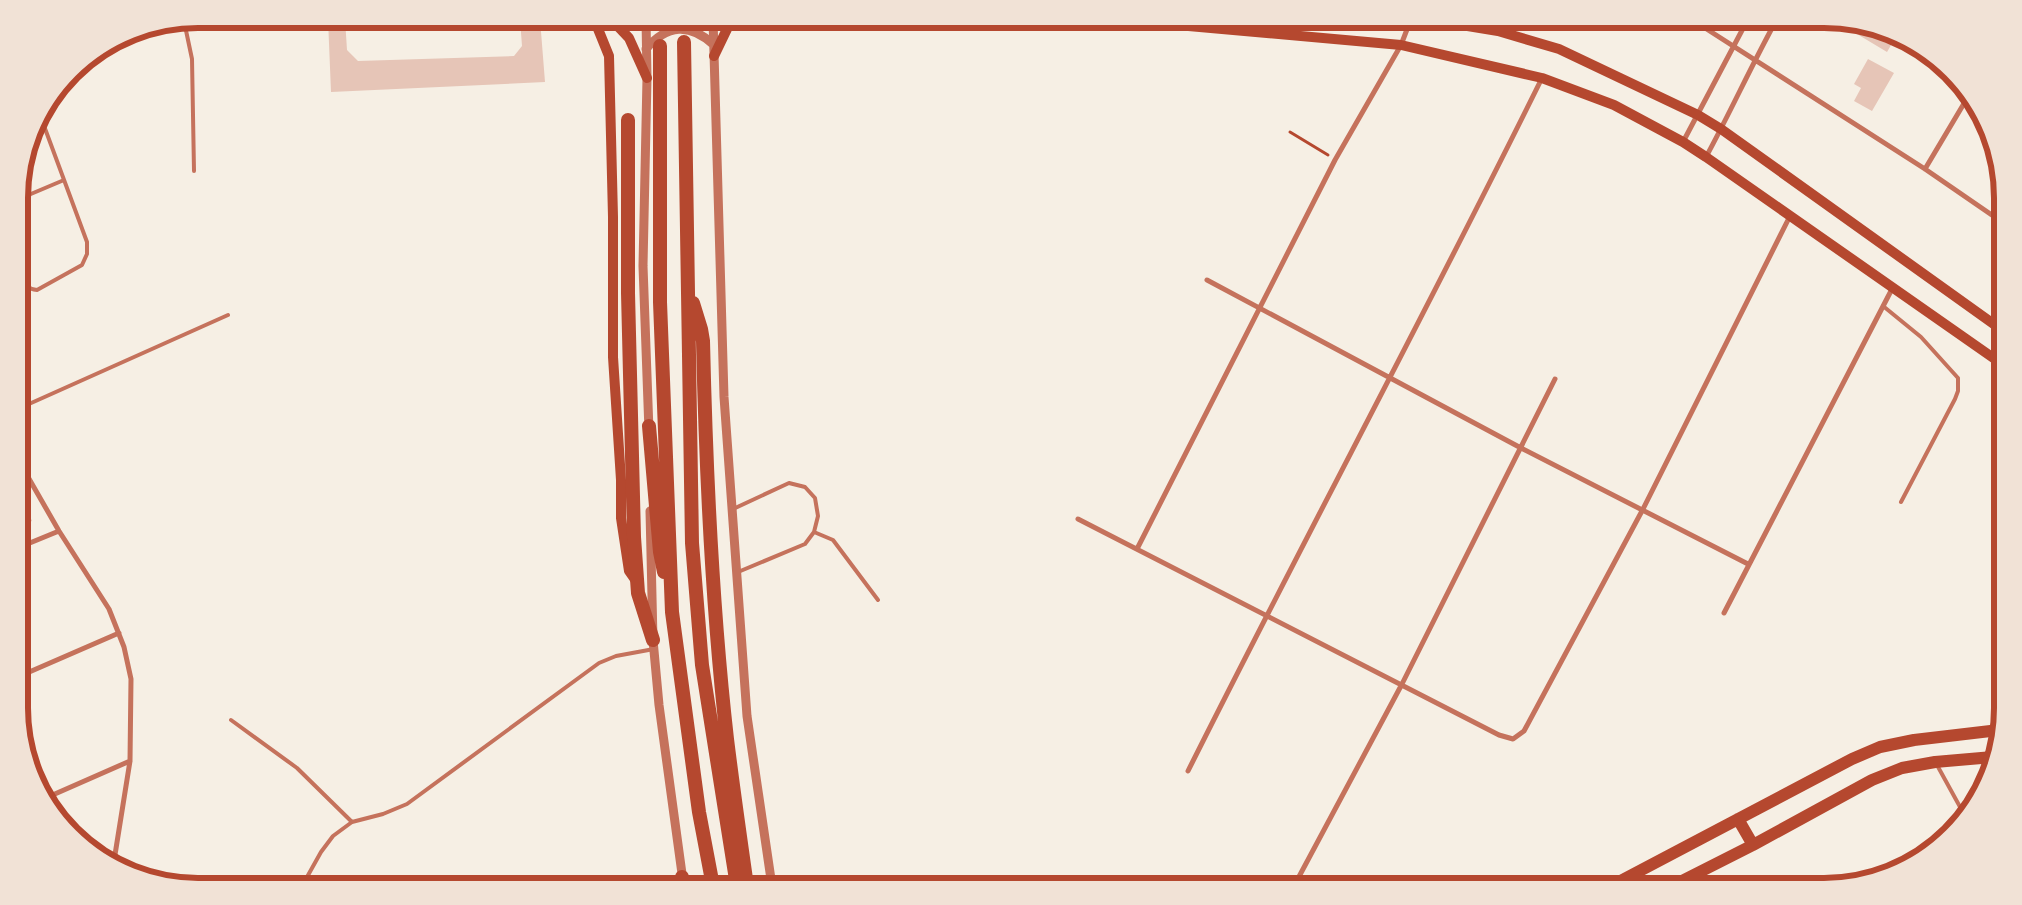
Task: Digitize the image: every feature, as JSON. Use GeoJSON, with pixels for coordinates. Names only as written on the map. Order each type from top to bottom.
{"type":"FeatureCollection","features":[{"type":"Feature","properties":{"kind":"highway"},"geometry":{"type":"LineString","coordinates":[[684,42],[692,543],[702,665],[736,878]]}},
{"type":"Feature","properties":{"kind":"highway"},"geometry":{"type":"LineString","coordinates":[[653,48],[672,612]]}},
{"type":"Feature","properties":{"kind":"highway"},"geometry":{"type":"LineString","coordinates":[[628,120],[628,292],[634,537],[638,593],[653,645]]}},
{"type":"Feature","properties":{"kind":"highway"},"geometry":{"type":"LineString","coordinates":[[688,290],[703,341],[706,465],[718,636],[727,739],[745,878]]}},
{"type":"Feature","properties":{"kind":"highway"},"geometry":{"type":"LineString","coordinates":[[649,426],[660,552],[672,612],[699,812],[711,878]]}},
{"type":"Feature","properties":{"kind":"main road"},"geometry":{"type":"LineString","coordinates":[[598,28],[609,56],[613,217],[613,357],[621,480],[621,518],[629,570],[637,583]]}},
{"type":"Feature","properties":{"kind":"main road"},"geometry":{"type":"LineString","coordinates":[[620,28],[629,38],[647,78]]}},
{"type":"Feature","properties":{"kind":"main road"},"geometry":{"type":"LineString","coordinates":[[714,56],[728,28]]}},
{"type":"Feature","properties":{"kind":"main road"},"geometry":{"type":"LineString","coordinates":[[1211,28],[1401,45],[1542,78],[1614,105],[1683,142],[1706,157],[1994,358]]}},
{"type":"Feature","properties":{"kind":"main road"},"geometry":{"type":"LineString","coordinates":[[1480,28],[1498,31],[1559,49],[1698,115],[1721,129],[1994,324]]}},
{"type":"Feature","properties":{"kind":"main road"},"geometry":{"type":"LineString","coordinates":[[1628,877],[1852,759],[1880,748],[1914,740],[1992,731]]}},
{"type":"Feature","properties":{"kind":"main road"},"geometry":{"type":"LineString","coordinates":[[1690,877],[1872,780],[1902,768],[1935,762],[1987,758]]}},
{"type":"Feature","properties":{"kind":"main road"},"geometry":{"type":"LineString","coordinates":[[1738,819],[1753,845]]}},
{"type":"Feature","properties":{"kind":"street"},"geometry":{"type":"LineString","coordinates":[[648,28],[653,48]]}},
{"type":"Feature","properties":{"kind":"street"},"geometry":{"type":"LineString","coordinates":[[713,28],[724,397],[746,716],[771,878]]}},
{"type":"Feature","properties":{"kind":"street"},"geometry":{"type":"LineString","coordinates":[[1137,549],[1335,160],[1401,45],[1408,28]]}},
{"type":"Feature","properties":{"kind":"street"},"geometry":{"type":"LineString","coordinates":[[1705,28],[1925,169],[1994,216]]}},
{"type":"Feature","properties":{"kind":"street"},"geometry":{"type":"LineString","coordinates":[[1683,142],[1743,28]]}},
{"type":"Feature","properties":{"kind":"street"},"geometry":{"type":"LineString","coordinates":[[1706,157],[1772,28]]}},
{"type":"Feature","properties":{"kind":"street"},"geometry":{"type":"LineString","coordinates":[[682,878],[659,705],[653,645],[649,426],[643,266],[647,78],[655,39],[666,32],[679,29],[692,30],[704,36],[714,45]]}},
{"type":"Feature","properties":{"kind":"street"},"geometry":{"type":"LineString","coordinates":[[1188,772],[1542,78]]}},
{"type":"Feature","properties":{"kind":"street"},"geometry":{"type":"LineString","coordinates":[[1925,169],[1965,102]]}},
{"type":"Feature","properties":{"kind":"street"},"geometry":{"type":"LineString","coordinates":[[1078,519],[1499,735],[1513,739],[1524,731],[1643,509],[1790,216]]}},
{"type":"Feature","properties":{"kind":"street"},"geometry":{"type":"LineString","coordinates":[[1207,280],[1521,448],[1748,564]]}},
{"type":"Feature","properties":{"kind":"street"},"geometry":{"type":"LineString","coordinates":[[1724,612],[1893,287]]}},
{"type":"Feature","properties":{"kind":"street"},"geometry":{"type":"LineString","coordinates":[[1299,877],[1402,684],[1555,379]]}},
{"type":"Feature","properties":{"kind":"street"},"geometry":{"type":"LineString","coordinates":[[28,477],[59,531],[109,609],[124,647],[132,679],[130,761],[115,856]]}},
{"type":"Feature","properties":{"kind":"street"},"geometry":{"type":"LineString","coordinates":[[28,544],[59,531]]}},
{"type":"Feature","properties":{"kind":"street"},"geometry":{"type":"LineString","coordinates":[[28,673],[119,633]]}},
{"type":"Feature","properties":{"kind":"street"},"geometry":{"type":"LineString","coordinates":[[52,795],[130,761]]}},
{"type":"Feature","properties":{"kind":"lane"},"geometry":{"type":"LineString","coordinates":[[185,28],[192,59],[194,171]]}},
{"type":"Feature","properties":{"kind":"lane"},"geometry":{"type":"LineString","coordinates":[[28,288],[37,290],[82,265],[87,254],[87,242],[44,125]]}},
{"type":"Feature","properties":{"kind":"lane"},"geometry":{"type":"LineString","coordinates":[[28,195],[64,180]]}},
{"type":"Feature","properties":{"kind":"lane"},"geometry":{"type":"LineString","coordinates":[[1883,306],[1922,337],[1958,378],[1958,391],[1955,399],[1901,502]]}},
{"type":"Feature","properties":{"kind":"lane"},"geometry":{"type":"LineString","coordinates":[[28,404],[228,315]]}},
{"type":"Feature","properties":{"kind":"lane"},"geometry":{"type":"LineString","coordinates":[[732,510],[789,483],[805,487],[815,498],[818,516],[814,532],[805,544],[736,573]]}},
{"type":"Feature","properties":{"kind":"lane"},"geometry":{"type":"LineString","coordinates":[[814,532],[833,540],[878,600]]}},
{"type":"Feature","properties":{"kind":"lane"},"geometry":{"type":"LineString","coordinates":[[307,878],[321,852],[333,836],[352,822],[383,814],[407,804],[599,663],[653,645]]}},
{"type":"Feature","properties":{"kind":"lane"},"geometry":{"type":"LineString","coordinates":[[231,720],[297,768],[352,822]]}},
{"type":"Feature","properties":{"kind":"lane"},"geometry":{"type":"LineString","coordinates":[[1935,762],[1961,808]]}},
{"type":"Feature","properties":{"kind":"path"},"geometry":{"type":"LineString","coordinates":[[1290,132],[1335,160]]}},
{"type":"Feature","properties":{"kind":"building"},"geometry":{"type":"Polygon","coordinates":[[[328,28],[346,28],[347,50],[358,61],[514,56],[522,46],[521,28],[541,28],[545,82],[331,92],[328,28]]]}},
{"type":"Feature","properties":{"kind":"building"},"geometry":{"type":"Polygon","coordinates":[[[1850,30],[1868,33],[1893,42],[1887,52],[1850,30]]]}},
{"type":"Feature","properties":{"kind":"building"},"geometry":{"type":"Polygon","coordinates":[[[1868,59],[1894,73],[1872,111],[1854,101],[1861,88],[1854,84],[1868,59]]]}},
{"type":"Feature","properties":{"kind":"building"},"geometry":{"type":"Polygon","coordinates":[[[28,512],[32,521],[28,523],[28,512]]]}}]}
